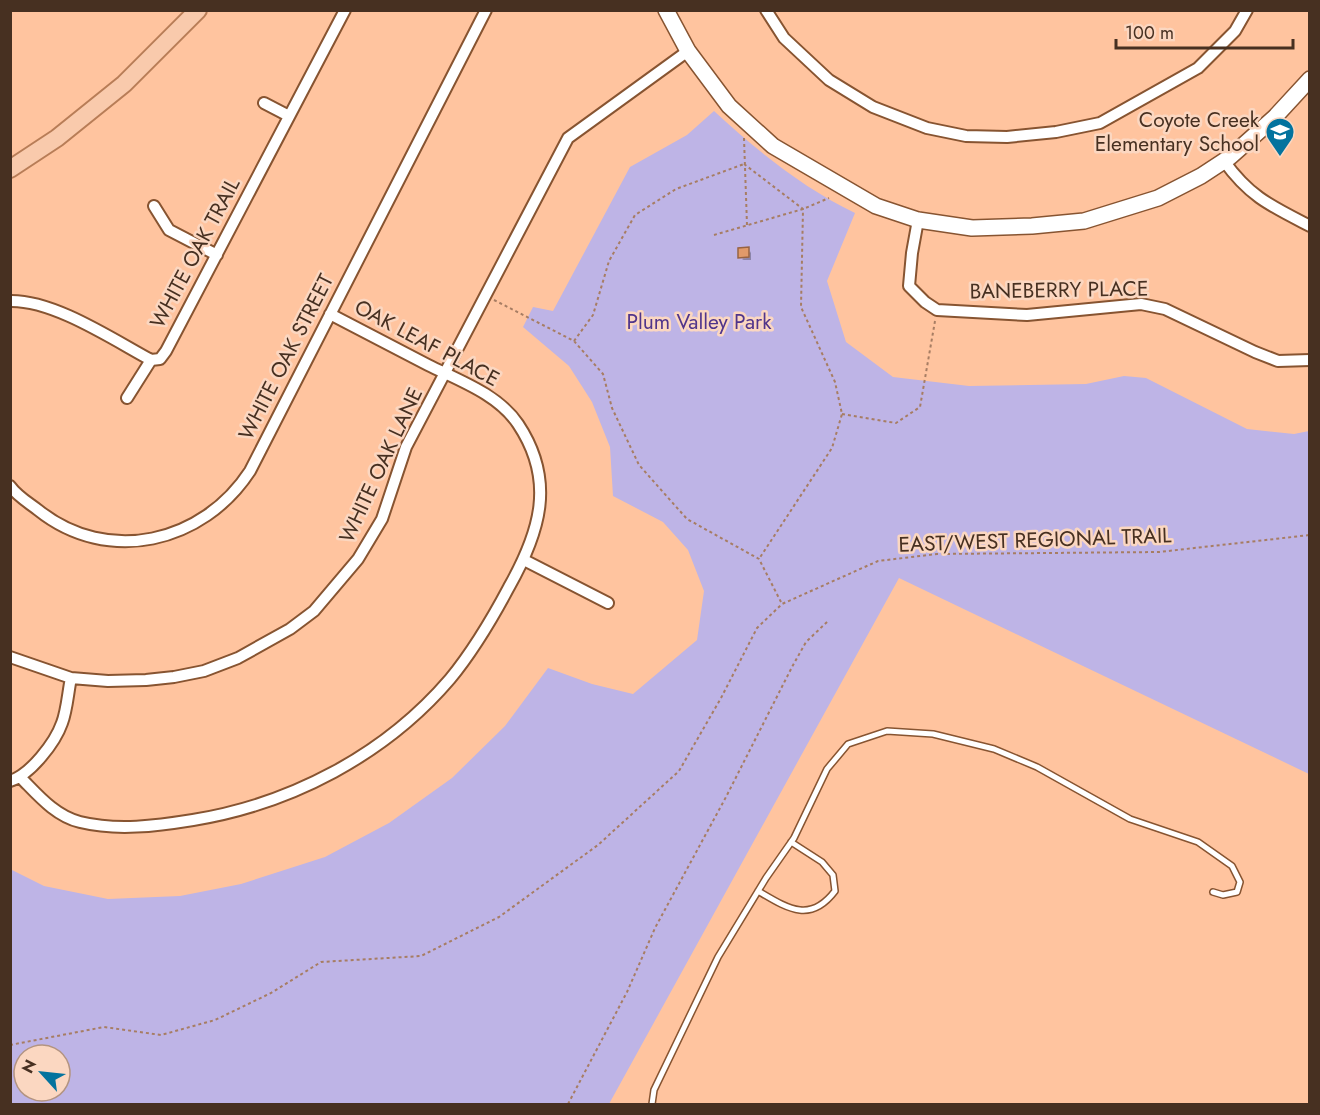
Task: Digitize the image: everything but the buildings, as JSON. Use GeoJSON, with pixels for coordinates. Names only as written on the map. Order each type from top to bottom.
{"type":"FeatureCollection","features":[{"type":"Feature","properties":{"kind":"main road"},"geometry":{"type":"LineString","coordinates":[[10,169],[57,138],[124,84],[198,10]]}},
{"type":"Feature","properties":{"kind":"street","name":"WHITE OAK TRAIL"},"geometry":{"type":"LineString","coordinates":[[127,398],[151,360],[160,359],[166,351],[345,10]]}},
{"type":"Feature","properties":{"kind":"street","name":"WHITE OAK STREET"},"geometry":{"type":"LineString","coordinates":[[10,486],[53,522],[74,532],[97,539],[150,540],[169,536],[209,515],[242,483],[486,10]]}},
{"type":"Feature","properties":{"kind":"street"},"geometry":{"type":"LineString","coordinates":[[666,10],[688,51],[729,106],[773,146],[876,206],[918,220],[972,228],[1084,221],[1158,198],[1201,176],[1224,161],[1270,122],[1310,79]]}},
{"type":"Feature","properties":{"kind":"street"},"geometry":{"type":"LineString","coordinates":[[766,10],[784,38],[829,80],[873,107],[927,128],[966,136],[1007,138],[1056,132],[1100,123],[1198,68],[1235,31],[1247,10]]}},
{"type":"Feature","properties":{"kind":"street","name":"WHITE OAK LANE"},"geometry":{"type":"LineString","coordinates":[[10,657],[71,678],[108,681],[174,677],[204,671],[266,644],[314,611],[343,579],[371,539],[391,497],[406,447],[568,138],[688,51]]}},
{"type":"Feature","properties":{"kind":"street"},"geometry":{"type":"LineString","coordinates":[[264,103],[289,116]]}},
{"type":"Feature","properties":{"kind":"street"},"geometry":{"type":"LineString","coordinates":[[1224,161],[1252,194],[1266,204],[1310,226]]}},
{"type":"Feature","properties":{"kind":"street"},"geometry":{"type":"LineString","coordinates":[[154,206],[169,230],[217,255]]}},
{"type":"Feature","properties":{"kind":"street"},"geometry":{"type":"LineString","coordinates":[[918,220],[909,286],[937,310]]}},
{"type":"Feature","properties":{"kind":"street"},"geometry":{"type":"LineString","coordinates":[[10,301],[23,301],[50,307],[151,360]]}},
{"type":"Feature","properties":{"kind":"street","name":"BANEBERRY PLACE"},"geometry":{"type":"LineString","coordinates":[[937,310],[1027,315],[1141,304],[1165,309],[1278,361],[1310,360]]}},
{"type":"Feature","properties":{"kind":"street","name":"OAK LEAF PLACE"},"geometry":{"type":"LineString","coordinates":[[16,779],[51,808],[78,822],[128,828],[208,818],[250,807],[290,793],[352,763],[425,705],[450,679],[471,651],[490,622],[524,560],[535,534],[541,507],[536,458],[518,423],[499,403],[330,314]]}},
{"type":"Feature","properties":{"kind":"street"},"geometry":{"type":"LineString","coordinates":[[524,560],[608,603]]}},
{"type":"Feature","properties":{"kind":"street"},"geometry":{"type":"LineString","coordinates":[[16,779],[49,748],[62,723],[71,678]]}},
{"type":"Feature","properties":{"kind":"lane"},"geometry":{"type":"LineString","coordinates":[[652,1104],[654,1090],[718,957],[791,842],[827,769],[848,744],[886,731],[933,734],[994,749],[1037,767],[1130,819],[1198,842],[1232,866],[1240,882],[1237,892],[1223,895],[1213,892]]}},
{"type":"Feature","properties":{"kind":"lane"},"geometry":{"type":"LineString","coordinates":[[758,891],[786,908],[811,910],[826,903],[835,891],[833,875],[822,861],[791,842]]}},
{"type":"Feature","properties":{"kind":"path"},"geometry":{"type":"LineString","coordinates":[[744,135],[747,225]]}},
{"type":"Feature","properties":{"kind":"path"},"geometry":{"type":"LineString","coordinates":[[574,341],[593,315],[609,261],[635,215],[676,189],[744,164]]}},
{"type":"Feature","properties":{"kind":"path"},"geometry":{"type":"LineString","coordinates":[[744,164],[803,209]]}},
{"type":"Feature","properties":{"kind":"path"},"geometry":{"type":"LineString","coordinates":[[714,235],[803,209],[829,198]]}},
{"type":"Feature","properties":{"kind":"path"},"geometry":{"type":"LineString","coordinates":[[759,559],[832,448],[842,414],[835,382],[801,307],[803,209]]}},
{"type":"Feature","properties":{"kind":"path"},"geometry":{"type":"LineString","coordinates":[[485,295],[574,341],[603,374],[612,408],[639,465],[687,519],[759,559],[782,604]]}},
{"type":"Feature","properties":{"kind":"path"},"geometry":{"type":"LineString","coordinates":[[842,414],[896,423],[920,407],[937,310]]}},
{"type":"Feature","properties":{"kind":"path","name":"EAST/WEST REGIONAL TRAIL"},"geometry":{"type":"LineString","coordinates":[[10,1045],[104,1027],[161,1035],[215,1020],[271,993],[321,962],[421,956],[499,917],[598,845],[679,771],[757,628],[782,604],[878,561],[936,554],[1159,552],[1310,535]]}},
{"type":"Feature","properties":{"kind":"path"},"geometry":{"type":"LineString","coordinates":[[568,1104],[627,992],[660,917],[726,796],[792,667],[806,642],[828,621]]}},
{"type":"Feature","properties":{"kind":"green space","name":"Plum Valley Park"},"geometry":{"type":"Polygon","coordinates":[[[714,111],[781,167],[817,192],[855,213],[827,281],[846,342],[893,377],[969,386],[1086,384],[1124,376],[1146,378],[1247,429],[1294,434],[1309,431],[1309,774],[899,578],[609,1104],[11,1104],[10,869],[44,886],[108,899],[180,896],[241,884],[325,857],[389,823],[452,778],[505,726],[548,668],[592,684],[633,694],[697,640],[704,591],[688,550],[663,522],[613,496],[610,447],[592,402],[569,366],[523,327],[533,307],[553,311],[630,167],[687,135],[714,111]]]}},
{"type":"Feature","properties":{"kind":"place","name":"Coyote Creek Elementary School"},"geometry":{"type":"Point","coordinates":[1280,158]}}]}
